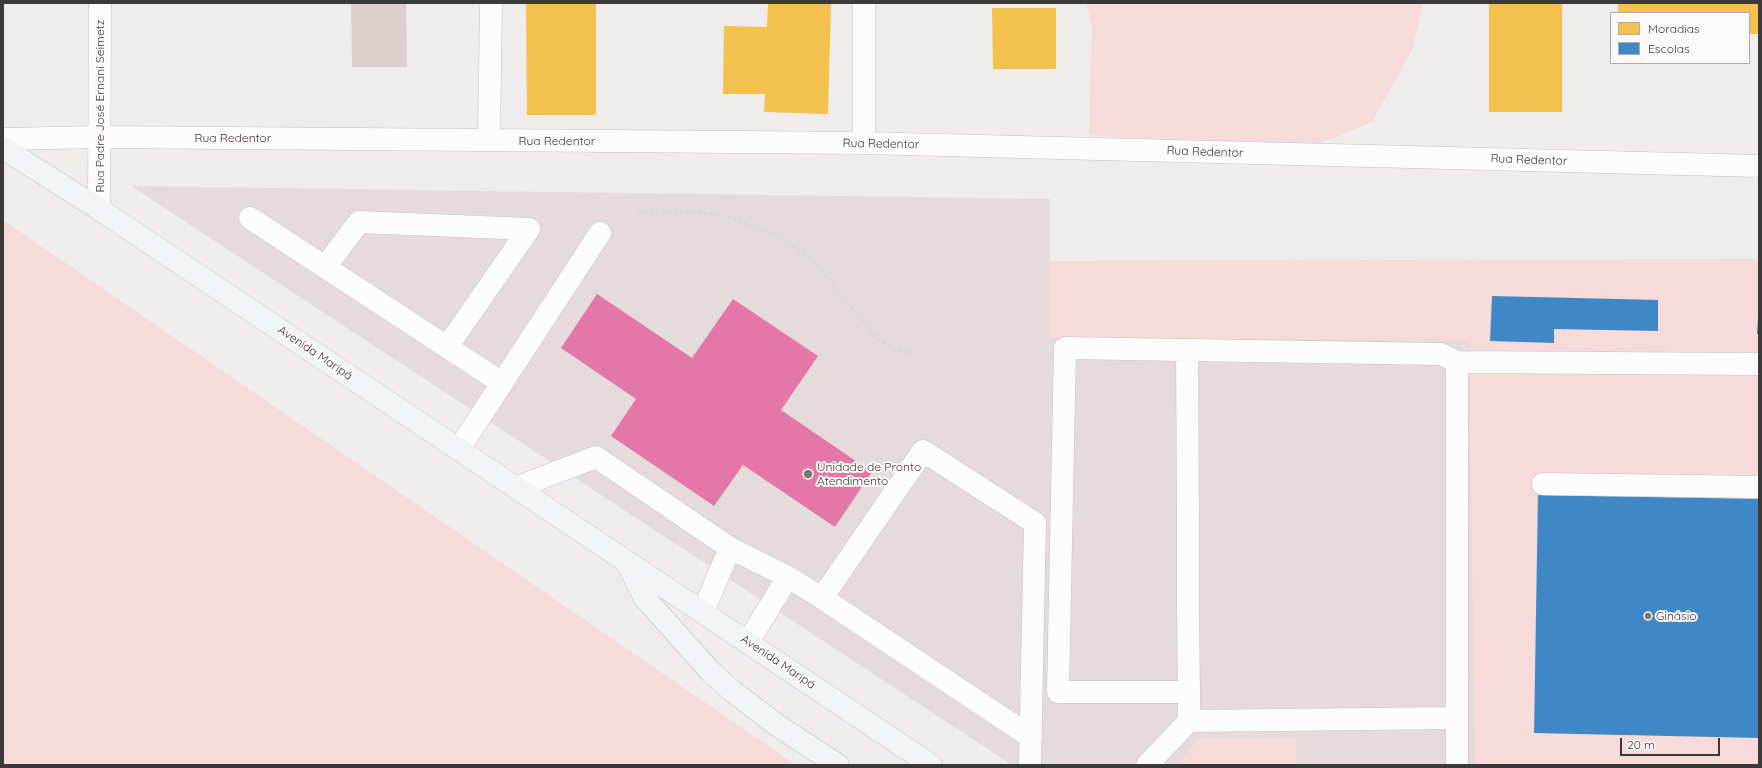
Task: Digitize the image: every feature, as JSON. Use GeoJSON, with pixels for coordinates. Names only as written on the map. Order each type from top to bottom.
{"type":"FeatureCollection","features":[{"type":"Feature","properties":{"kind":"main road","name":"Avenida Maripá"},"geometry":{"type":"LineString","coordinates":[[3,148],[99,209],[518,487],[931,765]]}},
{"type":"Feature","properties":{"kind":"main road","name":"Avenida Maripá"},"geometry":{"type":"LineString","coordinates":[[625,560],[644,597],[710,671],[731,690],[778,726],[838,765]]}},
{"type":"Feature","properties":{"kind":"street","name":"Rua Padre José Ernani Seimetz"},"geometry":{"type":"LineString","coordinates":[[99,209],[100,3]]}},
{"type":"Feature","properties":{"kind":"street"},"geometry":{"type":"LineString","coordinates":[[489,140],[491,3]]}},
{"type":"Feature","properties":{"kind":"street"},"geometry":{"type":"LineString","coordinates":[[864,3],[864,143]]}},
{"type":"Feature","properties":{"kind":"street","name":"Rua Redentor"},"geometry":{"type":"LineString","coordinates":[[3,139],[100,137],[864,143],[1759,166]]}},
{"type":"Feature","properties":{"kind":"street"},"geometry":{"type":"LineString","coordinates":[[250,218],[502,383]]}},
{"type":"Feature","properties":{"kind":"street"},"geometry":{"type":"LineString","coordinates":[[325,267],[359,222],[529,229],[447,347]]}},
{"type":"Feature","properties":{"kind":"street"},"geometry":{"type":"LineString","coordinates":[[459,449],[600,233]]}},
{"type":"Feature","properties":{"kind":"street"},"geometry":{"type":"LineString","coordinates":[[1189,692],[1058,692],[1065,348],[1441,354],[1457,362],[1759,364]]}},
{"type":"Feature","properties":{"kind":"street"},"geometry":{"type":"LineString","coordinates":[[1147,765],[1189,721],[1187,350]]}},
{"type":"Feature","properties":{"kind":"street"},"geometry":{"type":"LineString","coordinates":[[1457,362],[1457,765]]}},
{"type":"Feature","properties":{"kind":"street"},"geometry":{"type":"LineString","coordinates":[[822,598],[923,451],[1035,523],[1030,765]]}},
{"type":"Feature","properties":{"kind":"street"},"geometry":{"type":"LineString","coordinates":[[518,487],[596,457],[730,548],[788,577],[822,598],[1031,737]]}},
{"type":"Feature","properties":{"kind":"street"},"geometry":{"type":"LineString","coordinates":[[1543,484],[1759,487]]}},
{"type":"Feature","properties":{"kind":"street"},"geometry":{"type":"LineString","coordinates":[[703,612],[730,548]]}},
{"type":"Feature","properties":{"kind":"street"},"geometry":{"type":"LineString","coordinates":[[748,642],[788,577]]}},
{"type":"Feature","properties":{"kind":"street"},"geometry":{"type":"LineString","coordinates":[[1189,721],[1457,718]]}},
{"type":"Feature","properties":{"kind":"path"},"geometry":{"type":"LineString","coordinates":[[638,213],[691,210],[730,217],[774,234],[806,255],[876,337],[894,350],[914,353]]}},
{"type":"Feature","properties":{"kind":"shaded area"},"geometry":{"type":"Polygon","coordinates":[[[1086,3],[1423,3],[1413,48],[1372,122],[1304,150],[1089,135],[1092,26],[1086,3]]]}},
{"type":"Feature","properties":{"kind":"shaded area"},"geometry":{"type":"Polygon","coordinates":[[[131,186],[1050,199],[1050,261],[1759,259],[1759,765],[1012,765],[131,186]]]}},
{"type":"Feature","properties":{"kind":"shaded area"},"geometry":{"type":"Polygon","coordinates":[[[3,220],[796,765],[3,765],[3,220]]]}},
{"type":"Feature","properties":{"kind":"shaded area"},"geometry":{"type":"Polygon","coordinates":[[[1759,260],[1759,765],[1475,765],[1469,340],[1049,338],[1049,261],[1759,260]]]}},
{"type":"Feature","properties":{"kind":"shaded area"},"geometry":{"type":"Polygon","coordinates":[[[1199,738],[1297,738],[1296,765],[1178,765],[1199,738]]]}},
{"type":"Feature","properties":{"kind":"building: Moradias"},"geometry":{"type":"Polygon","coordinates":[[[526,3],[596,3],[596,115],[527,115],[526,3]]]}},
{"type":"Feature","properties":{"kind":"building: Moradias"},"geometry":{"type":"Polygon","coordinates":[[[768,3],[831,3],[828,114],[764,112],[765,94],[723,94],[724,26],[767,27],[768,3]]]}},
{"type":"Feature","properties":{"kind":"building: Moradias"},"geometry":{"type":"Polygon","coordinates":[[[1489,3],[1562,3],[1562,112],[1489,112],[1489,3]]]}},
{"type":"Feature","properties":{"kind":"building: Moradias"},"geometry":{"type":"Polygon","coordinates":[[[1618,3],[1759,3],[1759,34],[1750,34],[1750,12],[1618,12],[1618,3]]]}},
{"type":"Feature","properties":{"kind":"building: Moradias"},"geometry":{"type":"Polygon","coordinates":[[[992,8],[1056,8],[1056,69],[993,69],[992,8]]]}},
{"type":"Feature","properties":{"kind":"building: Escolas"},"geometry":{"type":"Polygon","coordinates":[[[1492,296],[1658,300],[1658,331],[1554,329],[1554,343],[1490,341],[1492,296]]]}},
{"type":"Feature","properties":{"kind":"building: Escolas"},"geometry":{"type":"Polygon","coordinates":[[[1758,317],[1759,334],[1757,334],[1758,317]]]}},
{"type":"Feature","properties":{"kind":"building: Escolas","name":"Ginásio"},"geometry":{"type":"Polygon","coordinates":[[[1538,495],[1759,499],[1759,738],[1534,733],[1538,495]]]}},
{"type":"Feature","properties":{"kind":"building: Saúde"},"geometry":{"type":"Polygon","coordinates":[[[597,294],[692,358],[733,299],[818,356],[781,410],[872,472],[835,527],[743,465],[714,506],[611,436],[636,399],[561,348],[597,294]]]}},
{"type":"Feature","properties":{"kind":"building: Outros"},"geometry":{"type":"Polygon","coordinates":[[[351,3],[406,3],[407,67],[352,67],[351,3]]]}},
{"type":"Feature","properties":{"kind":"place","name":"Unidade de Pronto Atendimento"},"geometry":{"type":"Point","coordinates":[808,474]}},
{"type":"Feature","properties":{"kind":"place","name":"Ginásio"},"geometry":{"type":"Point","coordinates":[1648,616]}}]}
